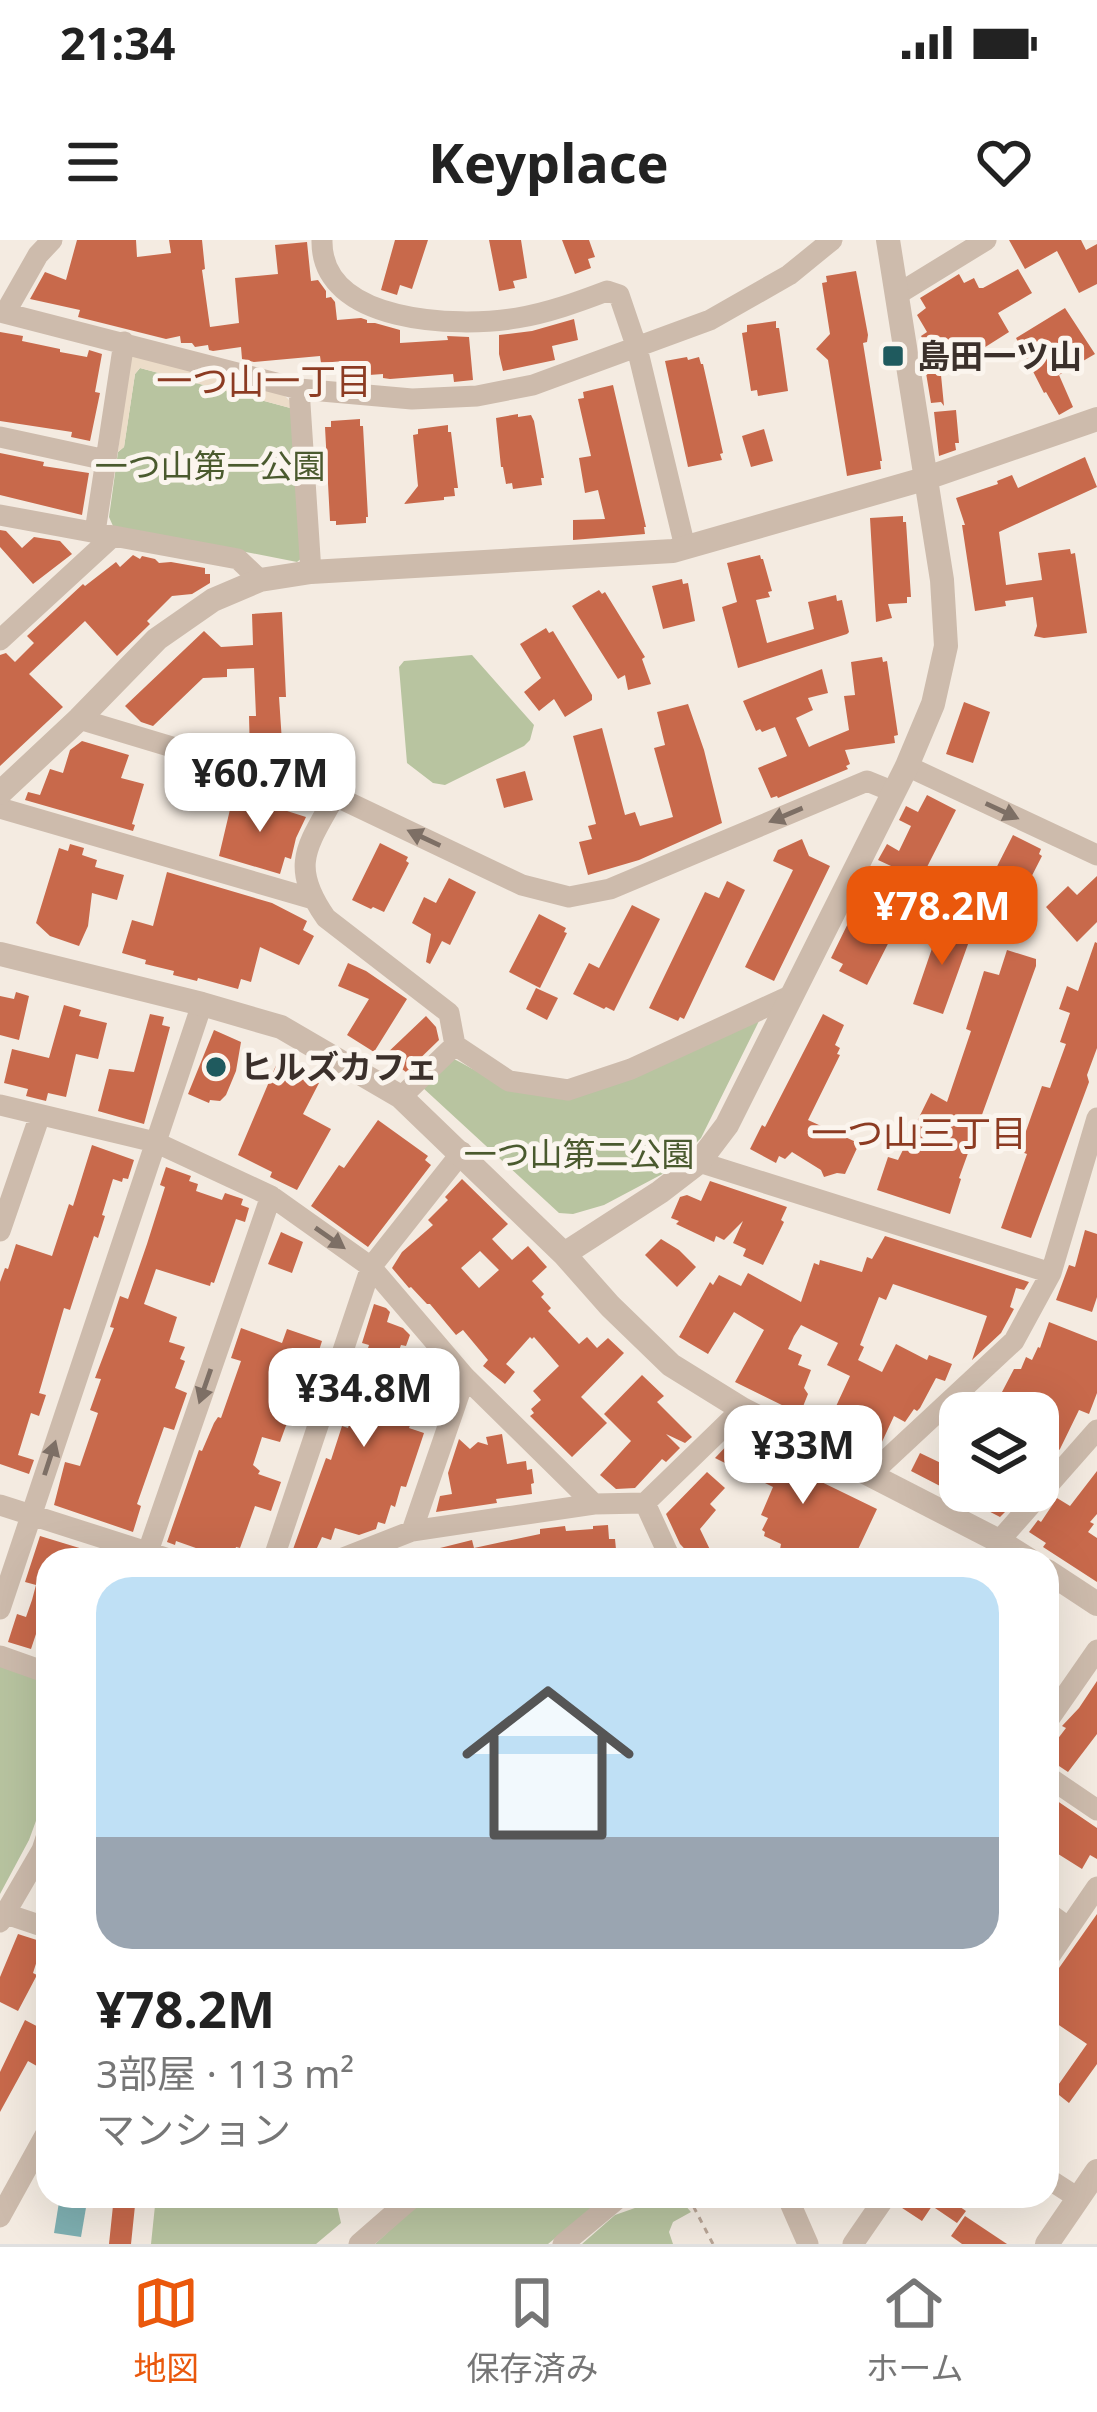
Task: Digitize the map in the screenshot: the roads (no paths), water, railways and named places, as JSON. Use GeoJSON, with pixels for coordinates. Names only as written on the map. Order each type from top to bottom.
{"type":"FeatureCollection","features":[{"type":"Feature","properties":{"kind":"street"},"geometry":{"type":"LineString","coordinates":[[52,240],[3,312],[299,389],[412,399],[477,396],[533,385],[637,348],[710,320],[789,275],[832,240]]}},
{"type":"Feature","properties":{"kind":"street"},"geometry":{"type":"LineString","coordinates":[[322,240],[332,278],[352,299],[380,311],[460,323],[515,319],[607,291],[619,295],[637,348],[685,548]]}},
{"type":"Feature","properties":{"kind":"street"},"geometry":{"type":"LineString","coordinates":[[564,1254],[699,1162],[727,1125],[907,766],[933,704],[946,646],[942,580],[888,240]]}},
{"type":"Feature","properties":{"kind":"street"},"geometry":{"type":"LineString","coordinates":[[898,294],[986,240]]}},
{"type":"Feature","properties":{"kind":"street"},"geometry":{"type":"LineString","coordinates":[[0,640],[103,535],[106,460],[124,342]]}},
{"type":"Feature","properties":{"kind":"street"},"geometry":{"type":"LineString","coordinates":[[299,389],[311,572]]}},
{"type":"Feature","properties":{"kind":"street"},"geometry":{"type":"LineString","coordinates":[[0,793],[157,639],[213,600],[260,580],[311,572],[673,551],[924,479],[1097,419]]}},
{"type":"Feature","properties":{"kind":"street"},"geometry":{"type":"LineString","coordinates":[[0,437],[106,460]]}},
{"type":"Feature","properties":{"kind":"street"},"geometry":{"type":"LineString","coordinates":[[0,515],[238,559],[260,580]]}},
{"type":"Feature","properties":{"kind":"street"},"geometry":{"type":"LineString","coordinates":[[79,719],[334,796],[522,885],[569,897],[610,889],[867,781],[894,792]]}},
{"type":"Feature","properties":{"kind":"street"},"geometry":{"type":"LineString","coordinates":[[907,766],[1097,855]]}},
{"type":"Feature","properties":{"kind":"street"},"geometry":{"type":"LineString","coordinates":[[334,796],[305,850],[306,885],[313,899],[326,918],[448,1013],[455,1045],[509,1081],[568,1090],[632,1070],[792,995]]}},
{"type":"Feature","properties":{"kind":"street"},"geometry":{"type":"LineString","coordinates":[[0,808],[313,899]]}},
{"type":"Feature","properties":{"kind":"street"},"geometry":{"type":"LineString","coordinates":[[0,954],[281,1028],[401,1097],[671,1365],[742,1409],[1011,1548]]}},
{"type":"Feature","properties":{"kind":"street"},"geometry":{"type":"LineString","coordinates":[[0,1609],[202,1004]]}},
{"type":"Feature","properties":{"kind":"street"},"geometry":{"type":"LineString","coordinates":[[401,1097],[455,1045]]}},
{"type":"Feature","properties":{"kind":"street"},"geometry":{"type":"LineString","coordinates":[[0,1105],[155,1142],[271,1196],[371,1268],[465,1377],[593,1504]]}},
{"type":"Feature","properties":{"kind":"street"},"geometry":{"type":"LineString","coordinates":[[0,1231],[40,1115]]}},
{"type":"Feature","properties":{"kind":"street"},"geometry":{"type":"LineString","coordinates":[[871,1474],[1014,1341],[1052,1274],[1097,1118]]}},
{"type":"Feature","properties":{"kind":"street"},"geometry":{"type":"LineString","coordinates":[[277,1548],[371,1268],[462,1153]]}},
{"type":"Feature","properties":{"kind":"street"},"geometry":{"type":"LineString","coordinates":[[699,1162],[1052,1274]]}},
{"type":"Feature","properties":{"kind":"street"},"geometry":{"type":"LineString","coordinates":[[150,1548],[271,1196]]}},
{"type":"Feature","properties":{"kind":"street"},"geometry":{"type":"LineString","coordinates":[[412,1531],[465,1377]]}},
{"type":"Feature","properties":{"kind":"street"},"geometry":{"type":"LineString","coordinates":[[369,1548],[412,1531],[593,1504],[645,1504],[742,1409]]}},
{"type":"Feature","properties":{"kind":"street"},"geometry":{"type":"LineString","coordinates":[[999,1540],[1097,1430]]}},
{"type":"Feature","properties":{"kind":"street"},"geometry":{"type":"LineString","coordinates":[[645,1504],[665,1548]]}},
{"type":"Feature","properties":{"kind":"street"},"geometry":{"type":"LineString","coordinates":[[0,1505],[124,1548]]}},
{"type":"Feature","properties":{"kind":"street"},"geometry":{"type":"LineString","coordinates":[[1059,1579],[1097,1604]]}},
{"type":"Feature","properties":{"kind":"street"},"geometry":{"type":"LineString","coordinates":[[1059,1705],[1097,1650]]}},
{"type":"Feature","properties":{"kind":"street"},"geometry":{"type":"LineString","coordinates":[[0,1656],[36,1669]]}},
{"type":"Feature","properties":{"kind":"street"},"geometry":{"type":"LineString","coordinates":[[1059,1785],[1097,1810]]}},
{"type":"Feature","properties":{"kind":"street"},"geometry":{"type":"LineString","coordinates":[[36,1860],[2,1916],[36,1925]]}},
{"type":"Feature","properties":{"kind":"street"},"geometry":{"type":"LineString","coordinates":[[1059,1943],[1097,1887]]}},
{"type":"Feature","properties":{"kind":"street"},"geometry":{"type":"LineString","coordinates":[[1059,1920],[1070,1928]]}},
{"type":"Feature","properties":{"kind":"street"},"geometry":{"type":"LineString","coordinates":[[0,2217],[36,2152]]}},
{"type":"Feature","properties":{"kind":"street"},"geometry":{"type":"LineString","coordinates":[[1047,2244],[1097,2171]]}},
{"type":"Feature","properties":{"kind":"street"},"geometry":{"type":"LineString","coordinates":[[1059,2186],[1078,2198]]}},
{"type":"Feature","properties":{"kind":"street"},"geometry":{"type":"LineString","coordinates":[[360,2244],[400,2208]]}},
{"type":"Feature","properties":{"kind":"street"},"geometry":{"type":"LineString","coordinates":[[563,2244],[606,2208]]}},
{"type":"Feature","properties":{"kind":"street"},"geometry":{"type":"LineString","coordinates":[[792,2208],[808,2244]]}},
{"type":"Feature","properties":{"kind":"street"},"geometry":{"type":"LineString","coordinates":[[853,2244],[878,2208]]}},
{"type":"Feature","properties":{"kind":"water"},"geometry":{"type":"Polygon","coordinates":[[[58,2208],[86,2208],[81,2237],[54,2233],[58,2208]]]}},
{"type":"Feature","properties":{"kind":"place","name":"島田一ツ山"},"geometry":{"type":"Point","coordinates":[893,356]}},
{"type":"Feature","properties":{"kind":"place","name":"ヒルズカフェ"},"geometry":{"type":"Point","coordinates":[216,1067]}},
{"type":"Feature","properties":{"kind":"district","name":"一つ山一丁目"},"geometry":{"type":"Point","coordinates":[264,381]}},
{"type":"Feature","properties":{"kind":"district","name":"一つ山三丁目"},"geometry":{"type":"Point","coordinates":[919,1133]}},
{"type":"Feature","properties":{"kind":"park label","name":"一つ山第一公園"},"geometry":{"type":"Point","coordinates":[210,466]}},
{"type":"Feature","properties":{"kind":"park label","name":"一つ山第二公園"},"geometry":{"type":"Point","coordinates":[579,1154]}}]}
